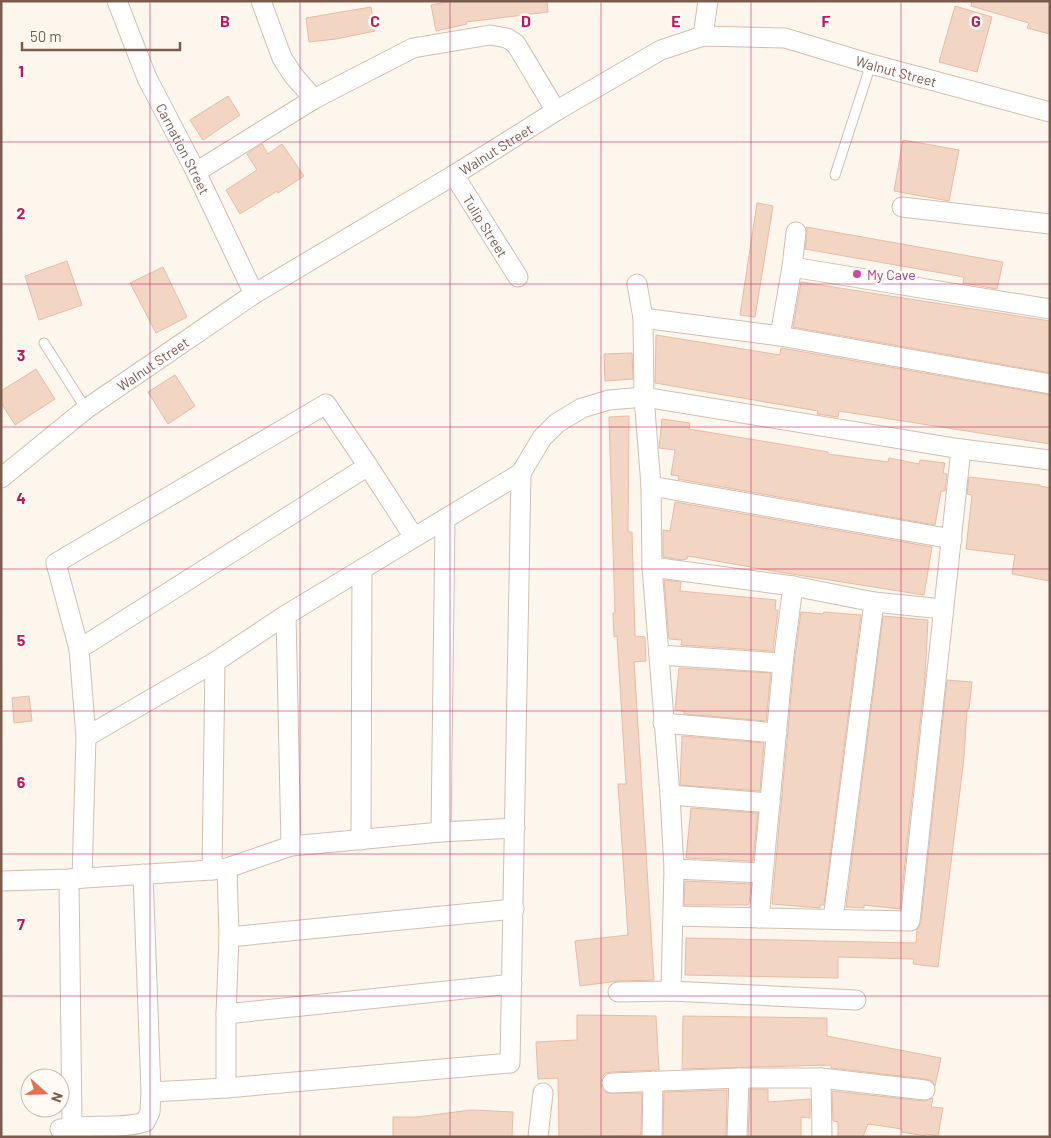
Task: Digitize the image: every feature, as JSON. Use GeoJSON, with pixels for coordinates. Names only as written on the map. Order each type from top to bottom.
{"type":"FeatureCollection","features":[{"type":"Feature","properties":{"kind":"street","name":"Carnation Street"},"geometry":{"type":"LineString","coordinates":[[117,1],[147,78],[196,172],[254,294]]}},
{"type":"Feature","properties":{"kind":"street"},"geometry":{"type":"LineString","coordinates":[[261,1],[282,58],[293,75],[314,98]]}},
{"type":"Feature","properties":{"kind":"street"},"geometry":{"type":"LineString","coordinates":[[703,36],[708,1]]}},
{"type":"Feature","properties":{"kind":"street"},"geometry":{"type":"LineString","coordinates":[[196,172],[314,98],[413,48],[490,35],[507,38],[516,44],[556,111]]}},
{"type":"Feature","properties":{"kind":"street","name":"Walnut Street"},"geometry":{"type":"LineString","coordinates":[[1,478],[86,409],[254,294],[556,111],[661,50],[703,36],[786,38],[871,64],[1050,112]]}},
{"type":"Feature","properties":{"kind":"street","name":"Tulip Street"},"geometry":{"type":"LineString","coordinates":[[454,174],[518,276]]}},
{"type":"Feature","properties":{"kind":"street"},"geometry":{"type":"LineString","coordinates":[[902,207],[1050,224]]}},
{"type":"Feature","properties":{"kind":"street"},"geometry":{"type":"LineString","coordinates":[[780,336],[796,232]]}},
{"type":"Feature","properties":{"kind":"street"},"geometry":{"type":"LineString","coordinates":[[792,267],[1050,308]]}},
{"type":"Feature","properties":{"kind":"street"},"geometry":{"type":"LineString","coordinates":[[637,284],[643,318],[644,397],[651,486],[652,567],[674,868],[671,991]]}},
{"type":"Feature","properties":{"kind":"street"},"geometry":{"type":"LineString","coordinates":[[643,318],[780,336],[1050,384]]}},
{"type":"Feature","properties":{"kind":"street"},"geometry":{"type":"LineString","coordinates":[[86,737],[215,662],[286,615],[521,473],[542,438],[557,423],[582,408],[609,400],[644,397],[961,449],[1050,460]]}},
{"type":"Feature","properties":{"kind":"street"},"geometry":{"type":"LineString","coordinates":[[143,874],[151,1092],[150,1112],[144,1122],[134,1125],[66,1128],[76,879],[86,737],[80,649],[56,563],[326,404],[414,537]]}},
{"type":"Feature","properties":{"kind":"street"},"geometry":{"type":"LineString","coordinates":[[673,916],[910,921],[942,609],[952,539],[961,449]]}},
{"type":"Feature","properties":{"kind":"street"},"geometry":{"type":"LineString","coordinates":[[80,649],[368,466]]}},
{"type":"Feature","properties":{"kind":"street"},"geometry":{"type":"LineString","coordinates":[[151,1092],[226,1088],[507,1064],[511,1061],[521,473]]}},
{"type":"Feature","properties":{"kind":"street"},"geometry":{"type":"LineString","coordinates":[[651,486],[952,539]]}},
{"type":"Feature","properties":{"kind":"street"},"geometry":{"type":"LineString","coordinates":[[441,832],[445,519]]}},
{"type":"Feature","properties":{"kind":"street"},"geometry":{"type":"LineString","coordinates":[[652,567],[793,586],[874,602],[942,609]]}},
{"type":"Feature","properties":{"kind":"street"},"geometry":{"type":"LineString","coordinates":[[361,840],[362,569]]}},
{"type":"Feature","properties":{"kind":"street"},"geometry":{"type":"LineString","coordinates":[[759,918],[783,663],[793,586]]}},
{"type":"Feature","properties":{"kind":"street"},"geometry":{"type":"LineString","coordinates":[[833,920],[874,602]]}},
{"type":"Feature","properties":{"kind":"street"},"geometry":{"type":"LineString","coordinates":[[286,615],[291,846]]}},
{"type":"Feature","properties":{"kind":"street"},"geometry":{"type":"LineString","coordinates":[[659,655],[783,663]]}},
{"type":"Feature","properties":{"kind":"street"},"geometry":{"type":"LineString","coordinates":[[215,662],[219,869],[229,937],[226,1088]]}},
{"type":"Feature","properties":{"kind":"street"},"geometry":{"type":"LineString","coordinates":[[663,723],[776,733]]}},
{"type":"Feature","properties":{"kind":"street"},"geometry":{"type":"LineString","coordinates":[[670,795],[770,803]]}},
{"type":"Feature","properties":{"kind":"street"},"geometry":{"type":"LineString","coordinates":[[1,881],[76,879],[219,869],[291,846],[441,832],[515,828]]}},
{"type":"Feature","properties":{"kind":"street"},"geometry":{"type":"LineString","coordinates":[[674,868],[763,872]]}},
{"type":"Feature","properties":{"kind":"street"},"geometry":{"type":"LineString","coordinates":[[229,937],[514,908]]}},
{"type":"Feature","properties":{"kind":"street"},"geometry":{"type":"LineString","coordinates":[[226,1014],[512,984]]}},
{"type":"Feature","properties":{"kind":"street"},"geometry":{"type":"LineString","coordinates":[[618,992],[671,991],[856,1000]]}},
{"type":"Feature","properties":{"kind":"street"},"geometry":{"type":"LineString","coordinates":[[737,1137],[739,1078]]}},
{"type":"Feature","properties":{"kind":"street"},"geometry":{"type":"LineString","coordinates":[[612,1083],[739,1078],[821,1078],[925,1090]]}},
{"type":"Feature","properties":{"kind":"street"},"geometry":{"type":"LineString","coordinates":[[821,1078],[822,1137]]}},
{"type":"Feature","properties":{"kind":"street"},"geometry":{"type":"LineString","coordinates":[[652,1137],[653,1081]]}},
{"type":"Feature","properties":{"kind":"street"},"geometry":{"type":"LineString","coordinates":[[538,1137],[542,1093]]}},
{"type":"Feature","properties":{"kind":"lane"},"geometry":{"type":"LineString","coordinates":[[836,175],[871,64]]}},
{"type":"Feature","properties":{"kind":"lane"},"geometry":{"type":"LineString","coordinates":[[44,343],[86,409]]}},
{"type":"Feature","properties":{"kind":"building"},"geometry":{"type":"Polygon","coordinates":[[[451,1],[547,1],[548,12],[466,22],[467,24],[436,31],[431,5],[451,1]]]}},
{"type":"Feature","properties":{"kind":"building"},"geometry":{"type":"Polygon","coordinates":[[[972,1],[1050,1],[1050,34],[1027,28],[1029,23],[971,6],[972,1]]]}},
{"type":"Feature","properties":{"kind":"building"},"geometry":{"type":"Polygon","coordinates":[[[955,6],[992,17],[977,72],[939,62],[955,6]]]}},
{"type":"Feature","properties":{"kind":"building"},"geometry":{"type":"Polygon","coordinates":[[[371,7],[375,31],[309,42],[306,18],[371,7]]]}},
{"type":"Feature","properties":{"kind":"building"},"geometry":{"type":"Polygon","coordinates":[[[228,96],[240,115],[203,140],[190,120],[228,96]]]}},
{"type":"Feature","properties":{"kind":"building"},"geometry":{"type":"Polygon","coordinates":[[[903,140],[959,150],[949,201],[894,191],[903,140]]]}},
{"type":"Feature","properties":{"kind":"building"},"geometry":{"type":"Polygon","coordinates":[[[262,144],[268,154],[282,144],[304,176],[240,214],[226,190],[257,170],[247,154],[262,144]]]}},
{"type":"Feature","properties":{"kind":"building"},"geometry":{"type":"Polygon","coordinates":[[[757,203],[773,206],[755,317],[740,315],[757,203]]]}},
{"type":"Feature","properties":{"kind":"building"},"geometry":{"type":"Polygon","coordinates":[[[806,227],[1003,262],[997,289],[963,283],[964,277],[805,249],[806,227]]]}},
{"type":"Feature","properties":{"kind":"building"},"geometry":{"type":"Polygon","coordinates":[[[67,261],[82,305],[39,320],[25,276],[67,261]]]}},
{"type":"Feature","properties":{"kind":"building"},"geometry":{"type":"Polygon","coordinates":[[[163,267],[187,317],[156,333],[130,283],[163,267]]]}},
{"type":"Feature","properties":{"kind":"building"},"geometry":{"type":"Polygon","coordinates":[[[801,282],[1050,321],[1050,373],[793,327],[801,282]]]}},
{"type":"Feature","properties":{"kind":"building"},"geometry":{"type":"Polygon","coordinates":[[[656,335],[780,355],[781,348],[1050,395],[1050,444],[839,411],[838,417],[817,414],[818,411],[655,383],[656,335]]]}},
{"type":"Feature","properties":{"kind":"building"},"geometry":{"type":"Polygon","coordinates":[[[632,353],[633,379],[605,381],[604,354],[632,353]]]}},
{"type":"Feature","properties":{"kind":"building"},"geometry":{"type":"Polygon","coordinates":[[[36,369],[55,399],[15,425],[1,403],[1,391],[36,369]]]}},
{"type":"Feature","properties":{"kind":"building"},"geometry":{"type":"Polygon","coordinates":[[[175,375],[195,406],[168,424],[148,392],[175,375]]]}},
{"type":"Feature","properties":{"kind":"building"},"geometry":{"type":"Polygon","coordinates":[[[629,416],[628,532],[632,532],[635,636],[645,637],[646,661],[634,662],[654,980],[618,981],[580,986],[575,941],[628,935],[618,784],[626,784],[617,636],[614,637],[613,613],[615,613],[609,417],[629,416]]]}},
{"type":"Feature","properties":{"kind":"building"},"geometry":{"type":"Polygon","coordinates":[[[662,419],[690,423],[689,429],[828,452],[828,454],[888,462],[889,458],[919,464],[920,460],[945,463],[943,473],[947,474],[945,491],[941,491],[935,525],[678,479],[679,476],[671,475],[675,450],[659,448],[662,419]]]}},
{"type":"Feature","properties":{"kind":"building"},"geometry":{"type":"Polygon","coordinates":[[[969,477],[1040,485],[1050,488],[1050,581],[1012,574],[1015,555],[966,549],[972,495],[967,494],[969,477]]]}},
{"type":"Feature","properties":{"kind":"building"},"geometry":{"type":"Polygon","coordinates":[[[675,502],[932,547],[924,595],[688,556],[687,559],[682,560],[663,557],[663,530],[670,531],[675,502]]]}},
{"type":"Feature","properties":{"kind":"building"},"geometry":{"type":"Polygon","coordinates":[[[664,580],[681,582],[680,591],[776,600],[775,610],[778,610],[773,651],[681,645],[682,640],[669,639],[664,580]]]}},
{"type":"Feature","properties":{"kind":"building"},"geometry":{"type":"Polygon","coordinates":[[[801,612],[861,615],[824,905],[820,905],[820,908],[772,904],[794,664],[801,612]]]}},
{"type":"Feature","properties":{"kind":"building"},"geometry":{"type":"Polygon","coordinates":[[[883,616],[928,620],[925,677],[900,909],[864,905],[864,908],[846,907],[883,616]]]}},
{"type":"Feature","properties":{"kind":"building"},"geometry":{"type":"Polygon","coordinates":[[[679,668],[771,673],[766,721],[684,714],[684,711],[675,710],[679,668]]]}},
{"type":"Feature","properties":{"kind":"building"},"geometry":{"type":"Polygon","coordinates":[[[947,680],[972,682],[969,709],[967,709],[964,758],[938,967],[913,964],[914,959],[838,957],[838,978],[685,975],[686,938],[916,943],[917,929],[921,922],[947,680]]]}},
{"type":"Feature","properties":{"kind":"building"},"geometry":{"type":"Polygon","coordinates":[[[29,696],[32,721],[14,723],[12,698],[29,696]]]}},
{"type":"Feature","properties":{"kind":"building"},"geometry":{"type":"Polygon","coordinates":[[[682,736],[764,743],[760,791],[680,785],[682,736]]]}},
{"type":"Feature","properties":{"kind":"building"},"geometry":{"type":"Polygon","coordinates":[[[691,808],[758,813],[753,861],[686,858],[691,808]]]}},
{"type":"Feature","properties":{"kind":"building"},"geometry":{"type":"Polygon","coordinates":[[[685,881],[751,884],[749,903],[748,905],[684,905],[685,881]]]}},
{"type":"Feature","properties":{"kind":"building"},"geometry":{"type":"Polygon","coordinates":[[[577,1015],[656,1016],[659,1070],[606,1073],[602,1077],[601,1083],[602,1089],[607,1093],[642,1093],[641,1135],[559,1137],[558,1078],[538,1079],[536,1042],[577,1040],[577,1015]]]}},
{"type":"Feature","properties":{"kind":"building"},"geometry":{"type":"Polygon","coordinates":[[[683,1016],[827,1018],[827,1036],[941,1058],[935,1086],[932,1081],[926,1079],[831,1068],[831,1065],[682,1069],[683,1016]]]}},
{"type":"Feature","properties":{"kind":"building"},"geometry":{"type":"Polygon","coordinates":[[[750,1089],[768,1089],[768,1102],[810,1099],[810,1118],[801,1117],[801,1137],[748,1137],[750,1089]]]}},
{"type":"Feature","properties":{"kind":"building"},"geometry":{"type":"Polygon","coordinates":[[[727,1090],[726,1137],[663,1137],[664,1092],[727,1090]]]}},
{"type":"Feature","properties":{"kind":"building"},"geometry":{"type":"Polygon","coordinates":[[[832,1091],[924,1101],[933,1098],[931,1107],[943,1108],[938,1136],[925,1134],[925,1136],[902,1132],[902,1129],[868,1124],[863,1137],[838,1137],[838,1122],[833,1121],[832,1091]]]}},
{"type":"Feature","properties":{"kind":"building"},"geometry":{"type":"Polygon","coordinates":[[[471,1110],[513,1112],[512,1137],[393,1137],[393,1117],[417,1117],[471,1110]]]}},
{"type":"Feature","properties":{"kind":"place","name":"My Cave"},"geometry":{"type":"Point","coordinates":[857,274]}}]}
